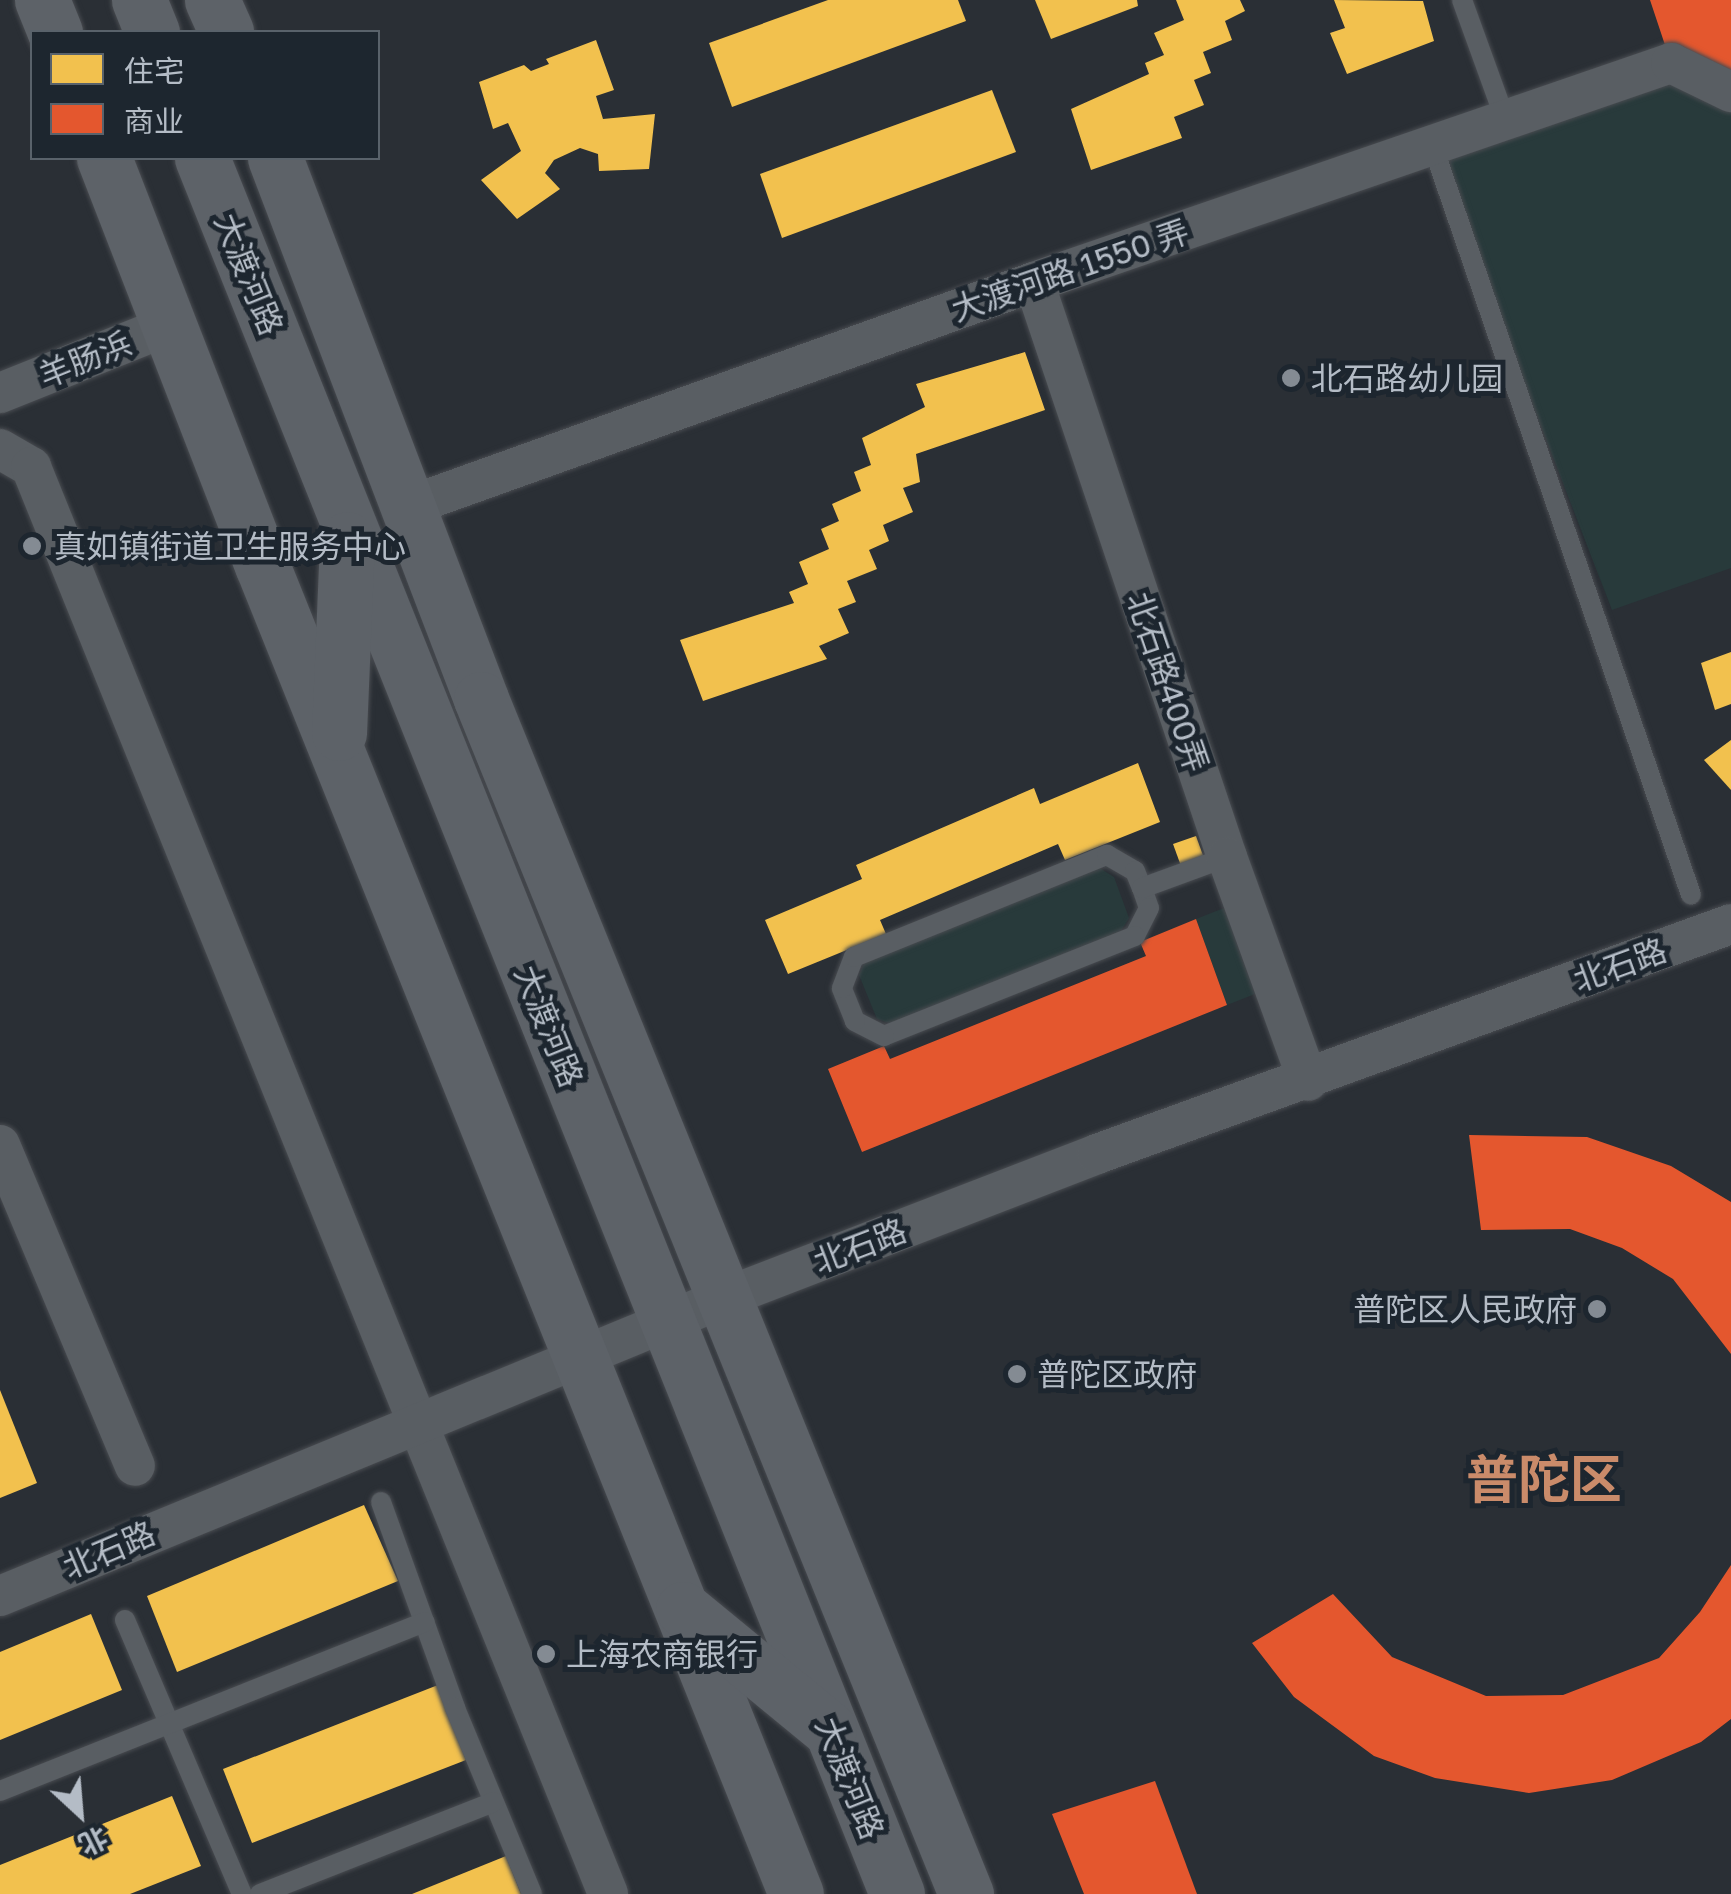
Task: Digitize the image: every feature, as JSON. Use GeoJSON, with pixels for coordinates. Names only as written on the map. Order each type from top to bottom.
{"type":"FeatureCollection","features":[{"type":"Feature","properties":{"kind":"main road"},"geometry":{"type":"LineString","coordinates":[[42,0],[54,30]]}},
{"type":"Feature","properties":{"kind":"main road"},"geometry":{"type":"LineString","coordinates":[[140,0],[151,30]]}},
{"type":"Feature","properties":{"kind":"main road"},"geometry":{"type":"LineString","coordinates":[[212,0],[225,30]]}},
{"type":"Feature","properties":{"kind":"main road"},"geometry":{"type":"LineString","coordinates":[[105,160],[578,1358],[796,1894]]}},
{"type":"Feature","properties":{"kind":"main road","name":"大渡河路"},"geometry":{"type":"LineString","coordinates":[[203,160],[896,1892]]}},
{"type":"Feature","properties":{"kind":"main road","name":"大渡河路"},"geometry":{"type":"LineString","coordinates":[[276,160],[481,699],[966,1894]]}},
{"type":"Feature","properties":{"kind":"main road"},"geometry":{"type":"LineString","coordinates":[[339,752],[348,522]]}},
{"type":"Feature","properties":{"kind":"main road"},"geometry":{"type":"LineString","coordinates":[[679,1606],[831,1731]]}},
{"type":"Feature","properties":{"kind":"street","name":"大渡河路 1550 弄"},"geometry":{"type":"LineString","coordinates":[[409,506],[1034,282],[1671,63],[1731,92]]}},
{"type":"Feature","properties":{"kind":"street","name":"北石路400弄"},"geometry":{"type":"LineString","coordinates":[[1034,282],[1226,856],[1308,1081]]}},
{"type":"Feature","properties":{"kind":"street","name":"羊肠浜"},"geometry":{"type":"LineString","coordinates":[[0,393],[170,325]]}},
{"type":"Feature","properties":{"kind":"street"},"geometry":{"type":"LineString","coordinates":[[0,450],[31,467],[608,1894]]}},
{"type":"Feature","properties":{"kind":"street","name":"北石路"},"geometry":{"type":"LineString","coordinates":[[0,1596],[724,1298],[1097,1154],[1308,1081],[1731,924]]}},
{"type":"Feature","properties":{"kind":"street"},"geometry":{"type":"LineString","coordinates":[[0,1145],[135,1466]]}},
{"type":"Feature","properties":{"kind":"lane"},"geometry":{"type":"LineString","coordinates":[[1462,0],[1505,119]]}},
{"type":"Feature","properties":{"kind":"lane"},"geometry":{"type":"LineString","coordinates":[[1432,144],[1692,895]]}},
{"type":"Feature","properties":{"kind":"lane"},"geometry":{"type":"LineString","coordinates":[[1107,856],[1135,870],[1142,888],[1149,908],[1134,936],[884,1036],[855,1022],[842,988],[854,958],[1107,856]]}},
{"type":"Feature","properties":{"kind":"lane"},"geometry":{"type":"LineString","coordinates":[[1142,888],[1226,856]]}},
{"type":"Feature","properties":{"kind":"lane"},"geometry":{"type":"LineString","coordinates":[[381,1502],[493,1802],[532,1894]]}},
{"type":"Feature","properties":{"kind":"lane"},"geometry":{"type":"LineString","coordinates":[[125,1620],[242,1894]]}},
{"type":"Feature","properties":{"kind":"lane"},"geometry":{"type":"LineString","coordinates":[[0,1791],[425,1622]]}},
{"type":"Feature","properties":{"kind":"lane"},"geometry":{"type":"LineString","coordinates":[[260,1894],[493,1802]]}},
{"type":"Feature","properties":{"kind":"shaded area"},"geometry":{"type":"Polygon","coordinates":[[[1671,63],[1731,92],[1731,568],[1612,610],[1432,144],[1671,63]]]}},
{"type":"Feature","properties":{"kind":"shaded area"},"geometry":{"type":"Polygon","coordinates":[[[1098,867],[1114,877],[1129,918],[1119,934],[892,1024],[877,1019],[859,975],[865,961],[1098,867]]]}},
{"type":"Feature","properties":{"kind":"shaded area"},"geometry":{"type":"Polygon","coordinates":[[[1224,908],[1255,994],[1227,1005],[1196,919],[1224,908]]]}},
{"type":"Feature","properties":{"kind":"building: 住宅"},"geometry":{"type":"Polygon","coordinates":[[[828,0],[958,0],[966,21],[732,107],[709,43],[828,0]]]}},
{"type":"Feature","properties":{"kind":"building: 住宅"},"geometry":{"type":"Polygon","coordinates":[[[1035,0],[1137,0],[1138,6],[1051,39],[1035,0]]]}},
{"type":"Feature","properties":{"kind":"building: 住宅"},"geometry":{"type":"Polygon","coordinates":[[[1176,0],[1240,0],[1245,11],[1225,21],[1232,40],[1203,52],[1211,73],[1194,80],[1204,105],[1174,117],[1182,138],[1091,170],[1071,109],[1149,74],[1145,63],[1164,55],[1154,33],[1184,20],[1176,0]]]}},
{"type":"Feature","properties":{"kind":"building: 住宅"},"geometry":{"type":"Polygon","coordinates":[[[1334,0],[1423,1],[1434,41],[1347,74],[1330,33],[1345,28],[1334,0]]]}},
{"type":"Feature","properties":{"kind":"building: 住宅"},"geometry":{"type":"Polygon","coordinates":[[[596,40],[614,90],[596,96],[603,119],[655,114],[649,169],[599,171],[598,154],[580,148],[554,160],[545,173],[560,189],[517,219],[481,180],[521,151],[508,123],[493,129],[479,82],[524,65],[531,71],[549,64],[546,59],[596,40]]]}},
{"type":"Feature","properties":{"kind":"building: 住宅"},"geometry":{"type":"Polygon","coordinates":[[[992,90],[1016,152],[782,238],[760,174],[992,90]]]}},
{"type":"Feature","properties":{"kind":"building: 住宅"},"geometry":{"type":"Polygon","coordinates":[[[1025,352],[1045,410],[916,454],[920,482],[903,488],[913,512],[883,525],[889,541],[869,550],[877,569],[847,581],[856,602],[838,609],[849,633],[819,646],[827,659],[703,701],[680,640],[794,603],[789,592],[808,584],[799,562],[829,549],[821,529],[839,521],[832,504],[861,491],[854,472],[871,465],[862,438],[925,407],[916,384],[1025,352]]]}},
{"type":"Feature","properties":{"kind":"building: 住宅"},"geometry":{"type":"Polygon","coordinates":[[[1731,652],[1731,704],[1715,710],[1701,663],[1731,652]]]}},
{"type":"Feature","properties":{"kind":"building: 住宅"},"geometry":{"type":"Polygon","coordinates":[[[1731,740],[1731,790],[1704,760],[1731,740]]]}},
{"type":"Feature","properties":{"kind":"building: 住宅"},"geometry":{"type":"Polygon","coordinates":[[[1138,763],[1160,822],[1065,860],[1058,844],[880,920],[886,934],[788,974],[765,920],[862,879],[856,865],[1034,788],[1040,804],[1138,763]]]}},
{"type":"Feature","properties":{"kind":"building: 住宅"},"geometry":{"type":"Polygon","coordinates":[[[1196,836],[1204,858],[1181,866],[1173,844],[1196,836]]]}},
{"type":"Feature","properties":{"kind":"building: 住宅"},"geometry":{"type":"Polygon","coordinates":[[[0,1390],[37,1483],[0,1498],[0,1390]]]}},
{"type":"Feature","properties":{"kind":"building: 住宅"},"geometry":{"type":"Polygon","coordinates":[[[364,1505],[398,1581],[177,1672],[147,1596],[364,1505]]]}},
{"type":"Feature","properties":{"kind":"building: 住宅"},"geometry":{"type":"Polygon","coordinates":[[[91,1614],[122,1690],[0,1740],[0,1652],[91,1614]]]}},
{"type":"Feature","properties":{"kind":"building: 住宅"},"geometry":{"type":"Polygon","coordinates":[[[438,1685],[466,1760],[252,1843],[223,1769],[438,1685]]]}},
{"type":"Feature","properties":{"kind":"building: 住宅"},"geometry":{"type":"Polygon","coordinates":[[[172,1796],[201,1866],[130,1894],[0,1894],[0,1865],[172,1796]]]}},
{"type":"Feature","properties":{"kind":"building: 住宅"},"geometry":{"type":"Polygon","coordinates":[[[506,1856],[521,1894],[412,1894],[506,1856]]]}},
{"type":"Feature","properties":{"kind":"building: 商业"},"geometry":{"type":"Polygon","coordinates":[[[1650,0],[1731,0],[1731,92],[1671,63],[1650,0]]]}},
{"type":"Feature","properties":{"kind":"building: 商业"},"geometry":{"type":"Polygon","coordinates":[[[1196,919],[1227,1005],[862,1152],[828,1069],[884,1046],[890,1059],[1146,956],[1140,942],[1196,919]]]}},
{"type":"Feature","properties":{"kind":"building: 商业"},"geometry":{"type":"Polygon","coordinates":[[[1469,1135],[1587,1137],[1671,1166],[1731,1202],[1731,1354],[1673,1279],[1622,1248],[1570,1229],[1481,1230],[1469,1135]]]}},
{"type":"Feature","properties":{"kind":"building: 商业"},"geometry":{"type":"Polygon","coordinates":[[[1731,1565],[1731,1719],[1701,1742],[1612,1780],[1529,1793],[1435,1778],[1374,1756],[1294,1697],[1252,1643],[1333,1594],[1392,1657],[1486,1696],[1563,1695],[1659,1658],[1700,1612],[1731,1565]]]}},
{"type":"Feature","properties":{"kind":"building: 商业"},"geometry":{"type":"Polygon","coordinates":[[[1155,1781],[1197,1894],[1084,1894],[1052,1814],[1155,1781]]]}},
{"type":"Feature","properties":{"kind":"place","name":"北石路幼儿园"},"geometry":{"type":"Point","coordinates":[1291,378]}},
{"type":"Feature","properties":{"kind":"place","name":"真如镇街道卫生服务中心"},"geometry":{"type":"Point","coordinates":[32,546]}},
{"type":"Feature","properties":{"kind":"place","name":"普陀区人民政府"},"geometry":{"type":"Point","coordinates":[1597,1309]}},
{"type":"Feature","properties":{"kind":"place","name":"普陀区政府"},"geometry":{"type":"Point","coordinates":[1017,1374]}},
{"type":"Feature","properties":{"kind":"place","name":"上海农商银行"},"geometry":{"type":"Point","coordinates":[546,1654]}},
{"type":"Feature","properties":{"kind":"district","name":"普陀区"},"geometry":{"type":"Point","coordinates":[1544,1479]}}]}
